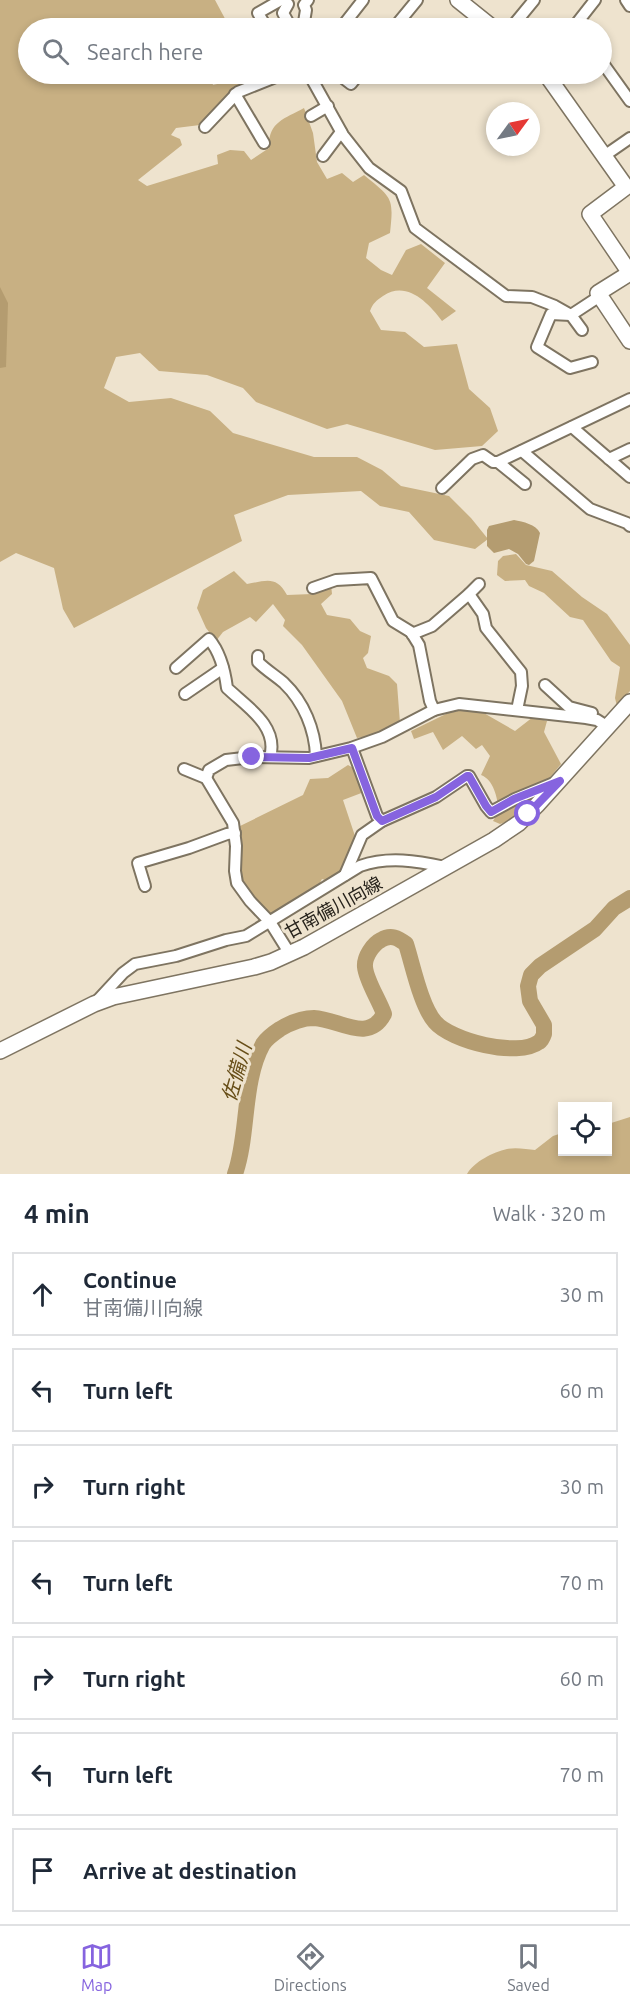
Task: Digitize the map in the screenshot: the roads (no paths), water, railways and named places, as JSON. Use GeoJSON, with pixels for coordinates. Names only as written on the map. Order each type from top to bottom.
{"type":"FeatureCollection","features":[{"type":"Feature","properties":{"kind":"main road"},"geometry":{"type":"LineString","coordinates":[[467,3],[483,18]]}},
{"type":"Feature","properties":{"kind":"main road"},"geometry":{"type":"LineString","coordinates":[[553,84],[628,188],[590,214],[630,273],[598,293],[630,341]]}},
{"type":"Feature","properties":{"kind":"main road","name":"甘南備川向線"},"geometry":{"type":"LineString","coordinates":[[0,1051],[94,1004],[129,993],[254,967],[290,954],[494,840],[519,823],[560,781],[605,725],[630,702]]}},
{"type":"Feature","properties":{"kind":"street"},"geometry":{"type":"LineString","coordinates":[[348,18],[363,0]]}},
{"type":"Feature","properties":{"kind":"street"},"geometry":{"type":"LineString","coordinates":[[402,18],[417,0]]}},
{"type":"Feature","properties":{"kind":"street"},"geometry":{"type":"LineString","coordinates":[[519,18],[534,0]]}},
{"type":"Feature","properties":{"kind":"street"},"geometry":{"type":"LineString","coordinates":[[582,18],[595,0]]}},
{"type":"Feature","properties":{"kind":"street"},"geometry":{"type":"LineString","coordinates":[[626,0],[630,6]]}},
{"type":"Feature","properties":{"kind":"street"},"geometry":{"type":"LineString","coordinates":[[285,1],[283,13],[286,18]]}},
{"type":"Feature","properties":{"kind":"street"},"geometry":{"type":"LineString","coordinates":[[261,18],[258,13],[285,1],[306,3],[305,18]]}},
{"type":"Feature","properties":{"kind":"street"},"geometry":{"type":"LineString","coordinates":[[612,76],[630,102]]}},
{"type":"Feature","properties":{"kind":"street"},"geometry":{"type":"LineString","coordinates":[[205,127],[235,94],[259,84]]}},
{"type":"Feature","properties":{"kind":"street"},"geometry":{"type":"LineString","coordinates":[[315,84],[341,132],[369,168],[401,191],[415,228],[506,296],[540,299],[571,315],[582,330]]}},
{"type":"Feature","properties":{"kind":"street"},"geometry":{"type":"LineString","coordinates":[[235,94],[264,143]]}},
{"type":"Feature","properties":{"kind":"street"},"geometry":{"type":"LineString","coordinates":[[311,116],[328,106]]}},
{"type":"Feature","properties":{"kind":"street"},"geometry":{"type":"LineString","coordinates":[[323,156],[341,132]]}},
{"type":"Feature","properties":{"kind":"street"},"geometry":{"type":"LineString","coordinates":[[604,156],[630,138]]}},
{"type":"Feature","properties":{"kind":"street"},"geometry":{"type":"LineString","coordinates":[[592,362],[570,368],[537,347],[552,314],[571,315],[600,296]]}},
{"type":"Feature","properties":{"kind":"street"},"geometry":{"type":"LineString","coordinates":[[442,488],[472,459],[483,455],[493,462],[498,462],[630,399]]}},
{"type":"Feature","properties":{"kind":"street"},"geometry":{"type":"LineString","coordinates":[[572,427],[630,477]]}},
{"type":"Feature","properties":{"kind":"street"},"geometry":{"type":"LineString","coordinates":[[609,459],[630,449]]}},
{"type":"Feature","properties":{"kind":"street"},"geometry":{"type":"LineString","coordinates":[[522,451],[590,509],[630,526]]}},
{"type":"Feature","properties":{"kind":"street"},"geometry":{"type":"LineString","coordinates":[[498,462],[525,484]]}},
{"type":"Feature","properties":{"kind":"street"},"geometry":{"type":"LineString","coordinates":[[313,588],[336,580],[371,578],[393,621],[412,634],[419,645],[430,701],[434,710]]}},
{"type":"Feature","properties":{"kind":"street"},"geometry":{"type":"LineString","coordinates":[[412,634],[432,626],[479,584]]}},
{"type":"Feature","properties":{"kind":"street"},"geometry":{"type":"LineString","coordinates":[[469,594],[483,614],[486,628],[520,672],[522,686],[517,710]]}},
{"type":"Feature","properties":{"kind":"street"},"geometry":{"type":"LineString","coordinates":[[176,668],[209,639],[223,668],[227,688],[244,705],[253,709],[269,732],[272,740],[270,757]]}},
{"type":"Feature","properties":{"kind":"street"},"geometry":{"type":"LineString","coordinates":[[258,656],[258,662],[297,696],[315,740],[316,756]]}},
{"type":"Feature","properties":{"kind":"street"},"geometry":{"type":"LineString","coordinates":[[185,694],[223,668]]}},
{"type":"Feature","properties":{"kind":"street"},"geometry":{"type":"LineString","coordinates":[[290,954],[270,922],[250,901],[237,882],[235,833],[228,814],[210,788],[206,777],[209,770],[226,760],[316,756],[352,748],[434,710],[465,703],[586,718],[605,725],[604,718],[598,714],[569,707],[545,685]]}},
{"type":"Feature","properties":{"kind":"street"},"geometry":{"type":"LineString","coordinates":[[352,748],[377,816],[382,821]]}},
{"type":"Feature","properties":{"kind":"street"},"geometry":{"type":"LineString","coordinates":[[184,769],[206,777]]}},
{"type":"Feature","properties":{"kind":"street"},"geometry":{"type":"LineString","coordinates":[[344,877],[362,834],[382,821],[436,797],[467,776],[491,812],[514,799],[560,781]]}},
{"type":"Feature","properties":{"kind":"street"},"geometry":{"type":"LineString","coordinates":[[145,886],[138,862],[235,833]]}},
{"type":"Feature","properties":{"kind":"street"},"geometry":{"type":"LineString","coordinates":[[94,1004],[123,973],[135,964],[176,956],[246,936],[370,862],[409,860],[446,867]]}},
{"type":"Feature","properties":{"kind":"waterway","name":"佐備川"},"geometry":{"type":"LineString","coordinates":[[235,1174],[252,1075],[263,1044],[280,1029],[305,1019],[324,1019],[361,1029],[377,1023],[384,1014],[368,978],[365,963],[372,948],[378,942],[391,937],[406,944],[426,1006],[435,1022],[443,1029],[469,1041],[485,1045],[501,1048],[529,1047],[540,1041],[544,1034],[544,1025],[530,1001],[528,986],[531,975],[540,966],[595,929],[614,908],[630,898]]}}]}
